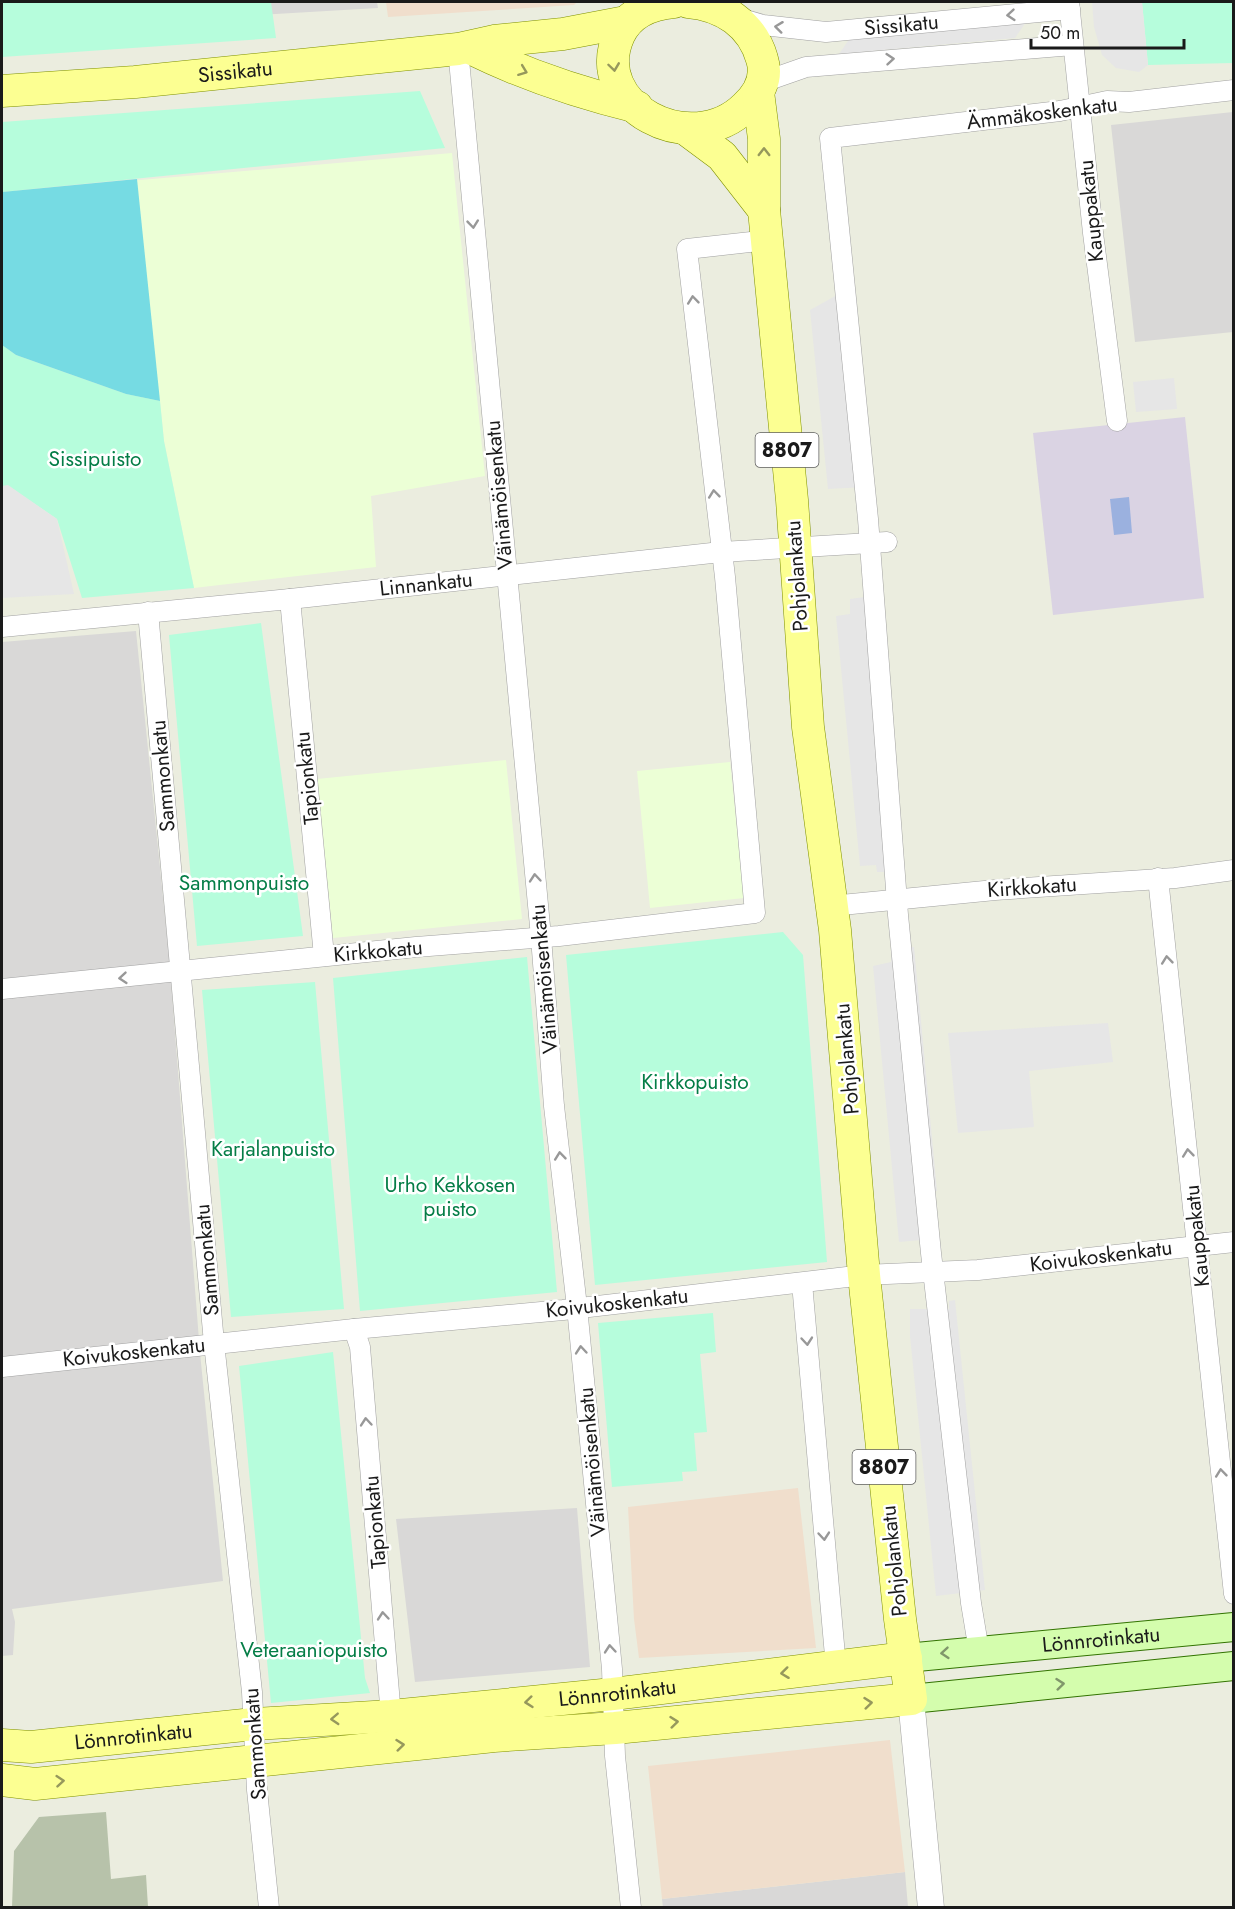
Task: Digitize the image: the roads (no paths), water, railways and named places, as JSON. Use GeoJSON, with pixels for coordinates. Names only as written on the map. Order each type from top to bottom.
{"type":"FeatureCollection","features":[{"type":"Feature","properties":{"kind":"main road"},"geometry":{"type":"LineString","coordinates":[[691,2],[733,16],[744,26],[759,49],[764,65],[761,87],[739,113],[723,124],[687,130],[672,128],[652,119],[637,107],[623,93],[613,69],[615,45],[628,14],[654,5],[691,2]]}},
{"type":"Feature","properties":{"kind":"main road","name":"Sissikatu"},"geometry":{"type":"LineString","coordinates":[[2,91],[135,82],[464,48],[494,41],[563,34],[628,14]]}},
{"type":"Feature","properties":{"kind":"main road"},"geometry":{"type":"LineString","coordinates":[[464,48],[584,94],[637,107]]}},
{"type":"Feature","properties":{"kind":"main road","name":"Pohjolankatu"},"geometry":{"type":"LineString","coordinates":[[761,87],[766,225],[808,727],[831,906],[864,1275],[911,1699]]}},
{"type":"Feature","properties":{"kind":"main road"},"geometry":{"type":"LineString","coordinates":[[687,130],[722,156],[766,225]]}},
{"type":"Feature","properties":{"kind":"main road","name":"Lönnrotinkatu"},"geometry":{"type":"LineString","coordinates":[[2,1746],[31,1747],[254,1724],[392,1716],[613,1694],[906,1658],[1233,1627]]}},
{"type":"Feature","properties":{"kind":"main road","name":"Lönnrotinkatu"},"geometry":{"type":"LineString","coordinates":[[2,1780],[35,1784],[484,1737],[615,1728],[1233,1666]]}},
{"type":"Feature","properties":{"kind":"street","name":"Sissikatu"},"geometry":{"type":"LineString","coordinates":[[733,16],[763,25],[826,32],[1069,5]]}},
{"type":"Feature","properties":{"kind":"street","name":"Kauppakatu"},"geometry":{"type":"LineString","coordinates":[[1069,5],[1093,233],[1117,421]]}},
{"type":"Feature","properties":{"kind":"street","name":"Sissikatu"},"geometry":{"type":"LineString","coordinates":[[761,87],[806,67],[1073,45]]}},
{"type":"Feature","properties":{"kind":"street","name":"Väinämöisenkatu"},"geometry":{"type":"LineString","coordinates":[[464,48],[467,165],[541,937],[554,1106],[577,1307],[613,1694],[615,1756],[631,1908]]}},
{"type":"Feature","properties":{"kind":"street","name":"Ämmäkoskenkatu"},"geometry":{"type":"LineString","coordinates":[[878,543],[830,138],[1080,107],[1107,101],[1129,102],[1233,90]]}},
{"type":"Feature","properties":{"kind":"street"},"geometry":{"type":"LineString","coordinates":[[721,552],[687,249],[766,225]]}},
{"type":"Feature","properties":{"kind":"street"},"geometry":{"type":"LineString","coordinates":[[878,543],[897,900],[971,1603],[979,1651]]}},
{"type":"Feature","properties":{"kind":"street","name":"Linnankatu"},"geometry":{"type":"LineString","coordinates":[[2,627],[290,599],[721,552],[878,543]]}},
{"type":"Feature","properties":{"kind":"street","name":"Kirkkokatu"},"geometry":{"type":"LineString","coordinates":[[2,989],[324,956],[541,937],[755,913],[721,552]]}},
{"type":"Feature","properties":{"kind":"street","name":"Tapionkatu"},"geometry":{"type":"LineString","coordinates":[[290,599],[324,956]]}},
{"type":"Feature","properties":{"kind":"street","name":"Sammonkatu"},"geometry":{"type":"LineString","coordinates":[[148,612],[214,1343],[254,1724],[255,1760],[269,1908]]}},
{"type":"Feature","properties":{"kind":"street","name":"Kirkkokatu"},"geometry":{"type":"LineString","coordinates":[[831,906],[1233,870]]}},
{"type":"Feature","properties":{"kind":"street","name":"Kauppakatu"},"geometry":{"type":"LineString","coordinates":[[1158,878],[1233,1593]]}},
{"type":"Feature","properties":{"kind":"street","name":"Koivukoskenkatu"},"geometry":{"type":"LineString","coordinates":[[2,1367],[864,1275],[978,1270],[1233,1242]]}},
{"type":"Feature","properties":{"kind":"street"},"geometry":{"type":"LineString","coordinates":[[802,1283],[836,1667]]}},
{"type":"Feature","properties":{"kind":"street","name":"Tapionkatu"},"geometry":{"type":"LineString","coordinates":[[354,1329],[360,1347],[392,1716]]}},
{"type":"Feature","properties":{"kind":"street","name":"Pohjolankatu"},"geometry":{"type":"LineString","coordinates":[[911,1699],[931,1908]]}},
{"type":"Feature","properties":{"kind":"park label","name":"Sissipuisto"},"geometry":{"type":"Point","coordinates":[95,459]}},
{"type":"Feature","properties":{"kind":"park label","name":"Sammonpuisto"},"geometry":{"type":"Point","coordinates":[244,883]}},
{"type":"Feature","properties":{"kind":"park label","name":"Kirkkopuisto"},"geometry":{"type":"Point","coordinates":[695,1082]}},
{"type":"Feature","properties":{"kind":"park label","name":"Karjalanpuisto"},"geometry":{"type":"Point","coordinates":[273,1149]}},
{"type":"Feature","properties":{"kind":"park label","name":"Urho Kekkosen puisto"},"geometry":{"type":"Point","coordinates":[450,1197]}},
{"type":"Feature","properties":{"kind":"park label","name":"Veteraaniopuisto"},"geometry":{"type":"Point","coordinates":[314,1650]}}]}
